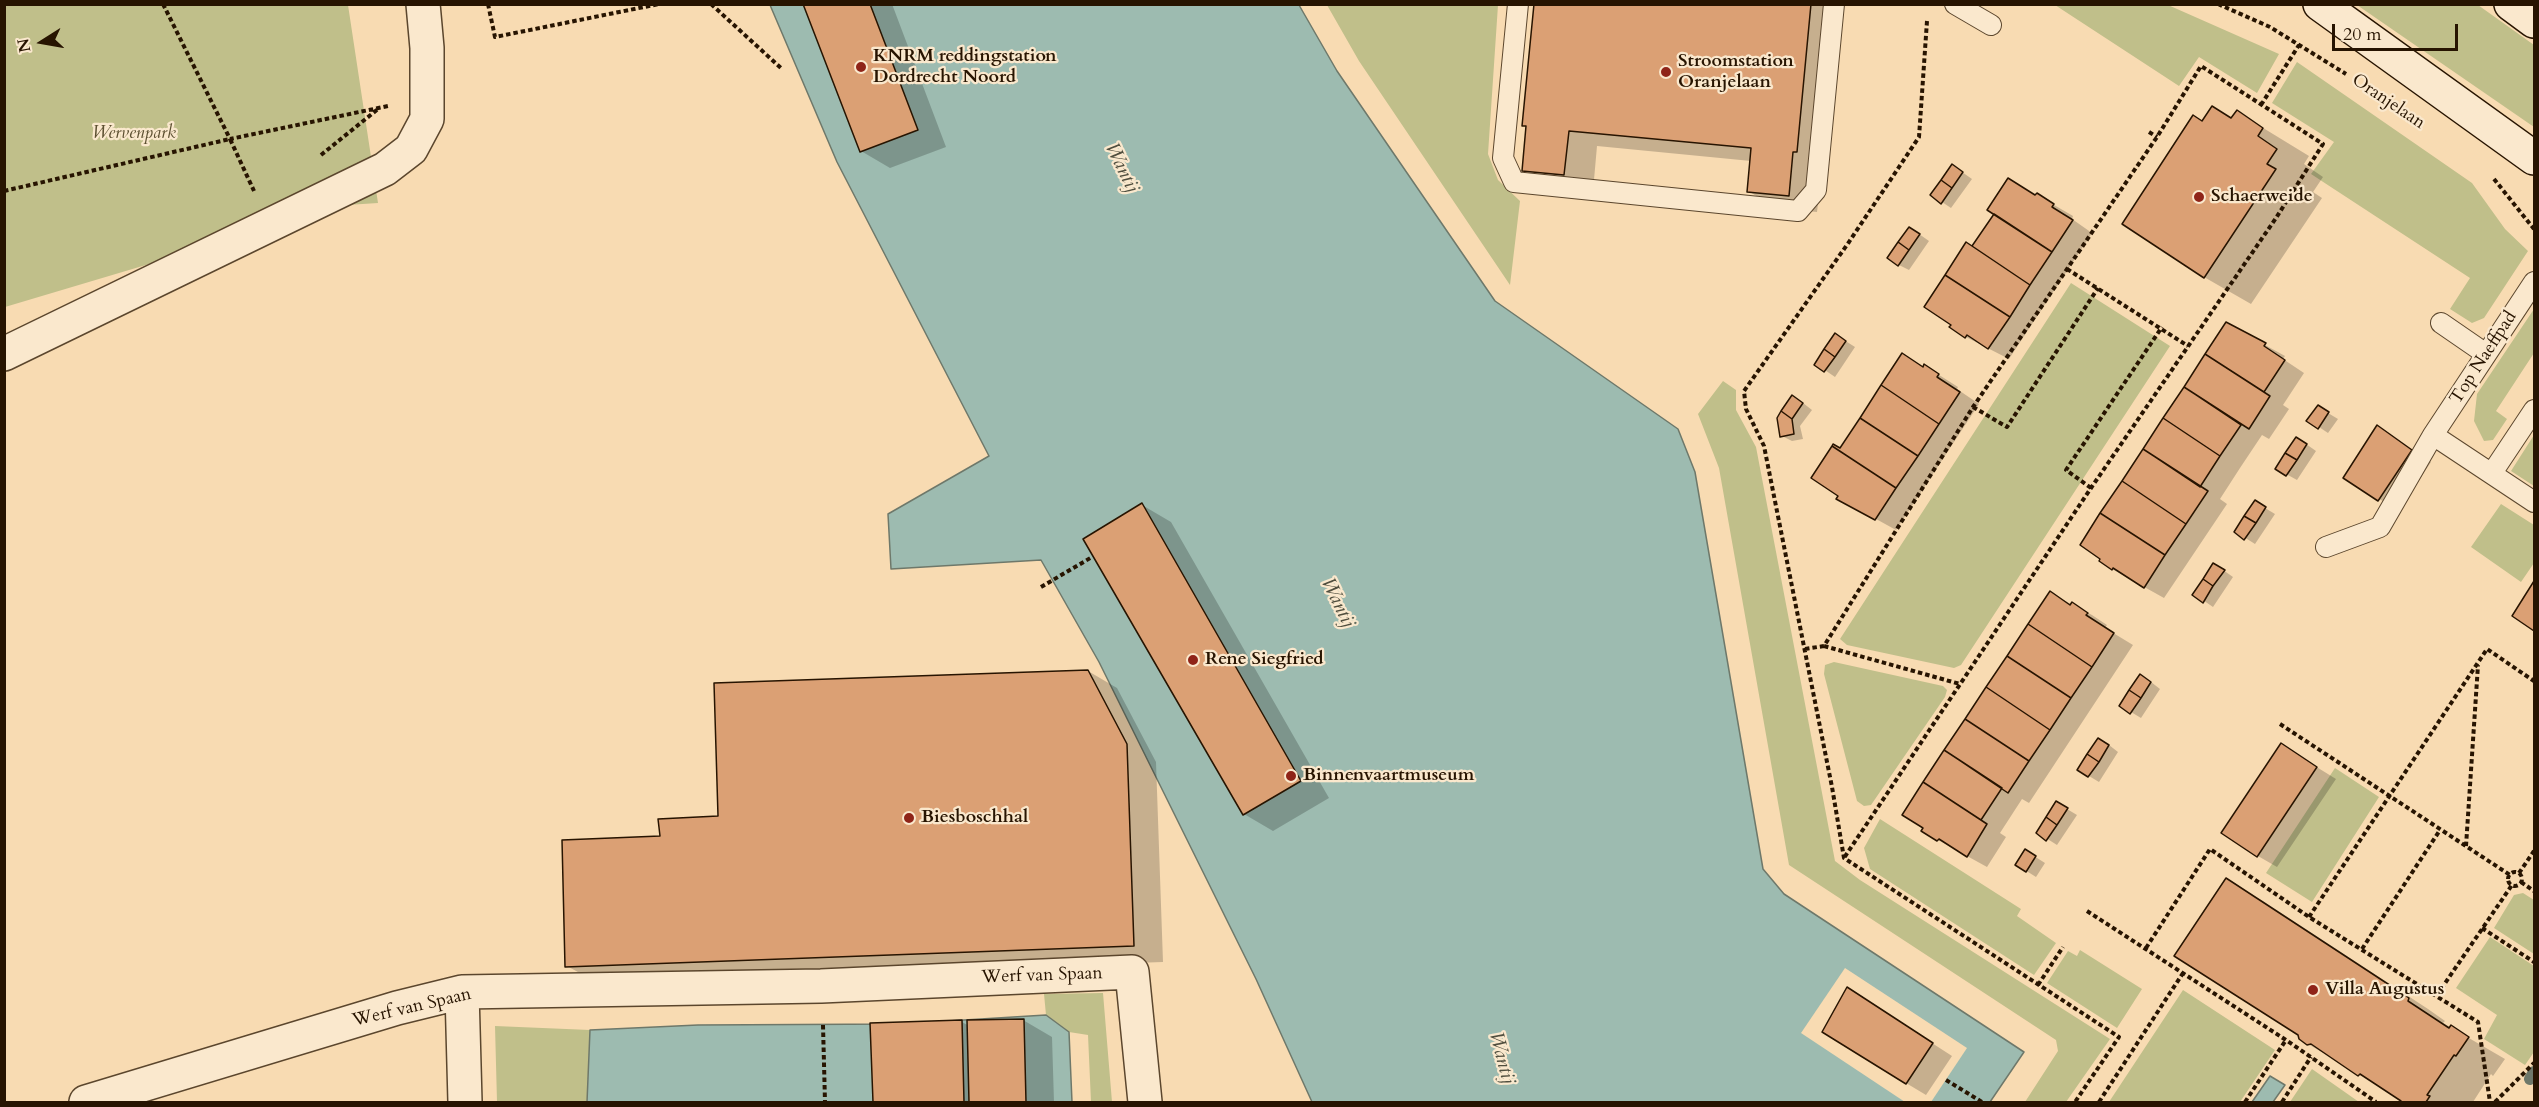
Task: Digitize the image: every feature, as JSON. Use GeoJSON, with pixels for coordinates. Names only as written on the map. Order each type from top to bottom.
{"type":"FeatureCollection","features":[{"type":"Feature","properties":{"kind":"street"},"geometry":{"type":"LineString","coordinates":[[2320,4],[2535,158]]}},
{"type":"Feature","properties":{"kind":"street"},"geometry":{"type":"LineString","coordinates":[[2511,4],[2535,21]]}},
{"type":"Feature","properties":{"kind":"street"},"geometry":{"type":"LineString","coordinates":[[4,354],[385,169],[411,149],[427,108],[428,10]]}},
{"type":"Feature","properties":{"kind":"street","name":"Werf van Spaan"},"geometry":{"type":"LineString","coordinates":[[86,1102],[397,1008],[462,992],[821,986],[1132,972],[1145,1102]]}},
{"type":"Feature","properties":{"kind":"street"},"geometry":{"type":"LineString","coordinates":[[462,992],[465,1102]]}},
{"type":"Feature","properties":{"kind":"lane"},"geometry":{"type":"LineString","coordinates":[[1518,4],[1503,158],[1514,182],[1798,211],[1816,190],[1834,4]]}},
{"type":"Feature","properties":{"kind":"lane"},"geometry":{"type":"LineString","coordinates":[[1955,4],[1991,25]]}},
{"type":"Feature","properties":{"kind":"lane","name":"Top Naeffpad"},"geometry":{"type":"LineString","coordinates":[[2326,547],[2380,527],[2433,435],[2535,282]]}},
{"type":"Feature","properties":{"kind":"lane"},"geometry":{"type":"LineString","coordinates":[[2441,323],[2486,354]]}},
{"type":"Feature","properties":{"kind":"lane"},"geometry":{"type":"LineString","coordinates":[[2492,474],[2535,410]]}},
{"type":"Feature","properties":{"kind":"lane"},"geometry":{"type":"LineString","coordinates":[[2433,435],[2535,502]]}},
{"type":"Feature","properties":{"kind":"path"},"geometry":{"type":"LineString","coordinates":[[164,4],[253,190]]}},
{"type":"Feature","properties":{"kind":"path"},"geometry":{"type":"LineString","coordinates":[[488,4],[495,37],[659,4]]}},
{"type":"Feature","properties":{"kind":"path"},"geometry":{"type":"LineString","coordinates":[[711,4],[782,69]]}},
{"type":"Feature","properties":{"kind":"path","name":"Oranjelaan"},"geometry":{"type":"LineString","coordinates":[[2218,4],[2270,27],[2354,79]]}},
{"type":"Feature","properties":{"kind":"path"},"geometry":{"type":"LineString","coordinates":[[1928,16],[1919,137],[1849,242],[1744,391],[1746,409],[1764,446],[1844,858],[2119,1037],[2075,1102]]}},
{"type":"Feature","properties":{"kind":"path"},"geometry":{"type":"LineString","coordinates":[[2261,105],[2299,45]]}},
{"type":"Feature","properties":{"kind":"path"},"geometry":{"type":"LineString","coordinates":[[1824,646],[1973,407],[2157,137],[2201,66],[2323,144],[2278,219],[2091,488],[1844,858]]}},
{"type":"Feature","properties":{"kind":"path"},"geometry":{"type":"LineString","coordinates":[[4,191],[230,139],[427,108]]}},
{"type":"Feature","properties":{"kind":"path"},"geometry":{"type":"LineString","coordinates":[[2149,132],[2157,137]]}},
{"type":"Feature","properties":{"kind":"path"},"geometry":{"type":"LineString","coordinates":[[2487,170],[2535,229]]}},
{"type":"Feature","properties":{"kind":"path"},"geometry":{"type":"LineString","coordinates":[[2067,269],[2162,327],[2188,346]]}},
{"type":"Feature","properties":{"kind":"path"},"geometry":{"type":"LineString","coordinates":[[1973,407],[2007,427],[2098,288]]}},
{"type":"Feature","properties":{"kind":"path"},"geometry":{"type":"LineString","coordinates":[[2091,488],[2066,470],[2162,327]]}},
{"type":"Feature","properties":{"kind":"path"},"geometry":{"type":"LineString","coordinates":[[1041,587],[1092,557]]}},
{"type":"Feature","properties":{"kind":"path"},"geometry":{"type":"LineString","coordinates":[[1805,649],[1824,646],[1960,684]]}},
{"type":"Feature","properties":{"kind":"path"},"geometry":{"type":"LineString","coordinates":[[2309,916],[2487,649],[2535,681]]}},
{"type":"Feature","properties":{"kind":"path"},"geometry":{"type":"LineString","coordinates":[[2466,847],[2478,663]]}},
{"type":"Feature","properties":{"kind":"path"},"geometry":{"type":"LineString","coordinates":[[2280,724],[2510,875],[2512,885],[2436,995]]}},
{"type":"Feature","properties":{"kind":"path"},"geometry":{"type":"LineString","coordinates":[[2362,949],[2440,830]]}},
{"type":"Feature","properties":{"kind":"path"},"geometry":{"type":"LineString","coordinates":[[2146,948],[2210,849],[2309,916],[2478,1022],[2490,1102]]}},
{"type":"Feature","properties":{"kind":"path"},"geometry":{"type":"LineString","coordinates":[[2535,850],[2519,873],[2521,882],[2535,891]]}},
{"type":"Feature","properties":{"kind":"path"},"geometry":{"type":"LineString","coordinates":[[2510,875],[2519,873]]}},
{"type":"Feature","properties":{"kind":"path"},"geometry":{"type":"LineString","coordinates":[[2512,885],[2521,882]]}},
{"type":"Feature","properties":{"kind":"path"},"geometry":{"type":"LineString","coordinates":[[2087,911],[2286,1040],[2376,1102]]}},
{"type":"Feature","properties":{"kind":"path"},"geometry":{"type":"LineString","coordinates":[[2482,928],[2535,962]]}},
{"type":"Feature","properties":{"kind":"path"},"geometry":{"type":"LineString","coordinates":[[2038,985],[2063,947]]}},
{"type":"Feature","properties":{"kind":"path"},"geometry":{"type":"LineString","coordinates":[[2099,1102],[2184,973]]}},
{"type":"Feature","properties":{"kind":"path"},"geometry":{"type":"LineString","coordinates":[[821,986],[825,1102]]}},
{"type":"Feature","properties":{"kind":"path"},"geometry":{"type":"LineString","coordinates":[[2244,1102],[2286,1040]]}},
{"type":"Feature","properties":{"kind":"path"},"geometry":{"type":"LineString","coordinates":[[2282,1102],[2311,1057]]}},
{"type":"Feature","properties":{"kind":"path"},"geometry":{"type":"LineString","coordinates":[[2496,1102],[2535,1063]]}},
{"type":"Feature","properties":{"kind":"path"},"geometry":{"type":"LineString","coordinates":[[1946,1080],[1982,1102]]}},
{"type":"Feature","properties":{"kind":"green space","name":"Wervenpark"},"geometry":{"type":"Polygon","coordinates":[[[5,5],[348,5],[378,203],[347,205],[5,307],[5,5]]]}},
{"type":"Feature","properties":{"kind":"green space"},"geometry":{"type":"Polygon","coordinates":[[[1327,5],[1498,5],[1488,154],[1498,180],[1520,201],[1510,285],[1359,61],[1327,5]]]}},
{"type":"Feature","properties":{"kind":"green space"},"geometry":{"type":"Polygon","coordinates":[[[2055,5],[2168,5],[2279,54],[2257,93],[2199,57],[2179,86],[2055,5]]]}},
{"type":"Feature","properties":{"kind":"green space"},"geometry":{"type":"Polygon","coordinates":[[[2357,5],[2478,5],[2534,45],[2534,127],[2357,5]]]}},
{"type":"Feature","properties":{"kind":"green space"},"geometry":{"type":"Polygon","coordinates":[[[2297,62],[2472,183],[2505,229],[2528,251],[2484,318],[2472,323],[2450,309],[2470,278],[2311,174],[2334,142],[2272,103],[2297,62]]]}},
{"type":"Feature","properties":{"kind":"green space"},"geometry":{"type":"Polygon","coordinates":[[[2071,283],[2170,346],[1961,665],[1954,668],[1847,645],[1840,639],[2071,283]]]}},
{"type":"Feature","properties":{"kind":"green space"},"geometry":{"type":"Polygon","coordinates":[[[2534,309],[2534,353],[2496,411],[2507,419],[2493,440],[2484,441],[2474,421],[2477,394],[2534,309]]]}},
{"type":"Feature","properties":{"kind":"green space"},"geometry":{"type":"Polygon","coordinates":[[[1723,381],[1736,390],[1736,410],[1756,447],[1835,861],[1860,880],[2110,1039],[2066,1102],[2025,1102],[2058,1051],[2056,1040],[1789,865],[1719,468],[1698,414],[1723,381]]]}},
{"type":"Feature","properties":{"kind":"green space"},"geometry":{"type":"Polygon","coordinates":[[[2534,435],[2534,486],[2511,471],[2534,435]]]}},
{"type":"Feature","properties":{"kind":"green space"},"geometry":{"type":"Polygon","coordinates":[[[2501,504],[2534,525],[2534,563],[2521,582],[2471,547],[2501,504]]]}},
{"type":"Feature","properties":{"kind":"green space"},"geometry":{"type":"Polygon","coordinates":[[[1834,662],[1943,686],[1947,690],[1945,697],[1871,805],[1864,806],[1857,801],[1824,674],[1825,665],[1834,662]]]}},
{"type":"Feature","properties":{"kind":"green space"},"geometry":{"type":"Polygon","coordinates":[[[2335,768],[2379,797],[2312,902],[2266,873],[2335,768]]]}},
{"type":"Feature","properties":{"kind":"green space"},"geometry":{"type":"Polygon","coordinates":[[[1880,819],[2021,909],[2017,916],[2056,943],[2034,975],[1870,869],[1864,848],[1880,819]]]}},
{"type":"Feature","properties":{"kind":"green space"},"geometry":{"type":"Polygon","coordinates":[[[2523,893],[2534,900],[2534,954],[2494,928],[2514,895],[2523,893]]]}},
{"type":"Feature","properties":{"kind":"green space"},"geometry":{"type":"Polygon","coordinates":[[[2490,937],[2534,966],[2534,1052],[2525,1065],[2484,1039],[2497,1015],[2456,988],[2490,937]]]}},
{"type":"Feature","properties":{"kind":"green space"},"geometry":{"type":"Polygon","coordinates":[[[2080,950],[2142,989],[2117,1028],[2047,983],[2068,951],[2077,956],[2080,950]]]}},
{"type":"Feature","properties":{"kind":"green space"},"geometry":{"type":"Polygon","coordinates":[[[2183,990],[2275,1050],[2240,1102],[2109,1102],[2183,990]]]}},
{"type":"Feature","properties":{"kind":"green space"},"geometry":{"type":"Polygon","coordinates":[[[1103,993],[1112,1102],[1091,1102],[1088,1035],[1069,1032],[1046,1015],[1044,994],[1103,993]]]}},
{"type":"Feature","properties":{"kind":"green space"},"geometry":{"type":"Polygon","coordinates":[[[495,1026],[590,1030],[587,1102],[497,1102],[495,1026]]]}},
{"type":"Feature","properties":{"kind":"green space"},"geometry":{"type":"Polygon","coordinates":[[[2312,1069],[2359,1102],[2290,1102],[2312,1069]]]}},
{"type":"Feature","properties":{"kind":"water","name":"Wantij"},"geometry":{"type":"Polygon","coordinates":[[[770,5],[1299,5],[1337,71],[1495,301],[1678,429],[1695,472],[1763,869],[1784,894],[2024,1052],[1990,1102],[1312,1102],[1256,979],[1099,662],[1041,560],[891,569],[888,514],[989,456],[837,162],[770,5]]]}},
{"type":"Feature","properties":{"kind":"water"},"geometry":{"type":"Polygon","coordinates":[[[1046,1015],[1069,1032],[1072,1102],[587,1102],[590,1030],[698,1025],[899,1024],[1046,1015]]]}},
{"type":"Feature","properties":{"kind":"water"},"geometry":{"type":"Polygon","coordinates":[[[2270,1076],[2285,1085],[2273,1102],[2252,1102],[2270,1076]]]}},
{"type":"Feature","properties":{"kind":"pier"},"geometry":{"type":"Polygon","coordinates":[[[1845,968],[1967,1048],[1931,1102],[1905,1102],[1801,1033],[1845,968]]]}},
{"type":"Feature","properties":{"kind":"building","name":"KNRM reddingstation Dordrecht Noord"},"geometry":{"type":"Polygon","coordinates":[[[803,4],[870,4],[918,130],[860,152],[803,4]]]}},
{"type":"Feature","properties":{"kind":"building","name":"Stroomstation Oranjelaan"},"geometry":{"type":"Polygon","coordinates":[[[1534,4],[1811,4],[1797,152],[1793,152],[1789,196],[1747,192],[1751,148],[1569,131],[1564,175],[1522,171],[1526,126],[1522,126],[1534,4]]]}},
{"type":"Feature","properties":{"kind":"building","name":"Schaerweide"},"geometry":{"type":"Polygon","coordinates":[[[2212,106],[2231,118],[2237,110],[2263,128],[2258,136],[2277,149],[2267,164],[2276,169],[2204,278],[2122,224],[2193,115],[2202,121],[2212,106]]]}},
{"type":"Feature","properties":{"kind":"building"},"geometry":{"type":"Polygon","coordinates":[[[1952,164],[1963,172],[1952,188],[1941,180],[1952,164]]]}},
{"type":"Feature","properties":{"kind":"building"},"geometry":{"type":"Polygon","coordinates":[[[2008,178],[2035,195],[2037,193],[2054,204],[2052,207],[2073,220],[2052,252],[1987,210],[2008,178]]]}},
{"type":"Feature","properties":{"kind":"building"},"geometry":{"type":"Polygon","coordinates":[[[1941,180],[1952,188],[1941,204],[1930,195],[1941,180]]]}},
{"type":"Feature","properties":{"kind":"building"},"geometry":{"type":"Polygon","coordinates":[[[1994,214],[2052,252],[2030,285],[1972,246],[1994,214]]]}},
{"type":"Feature","properties":{"kind":"building"},"geometry":{"type":"Polygon","coordinates":[[[1909,227],[1920,234],[1909,250],[1898,242],[1909,227]]]}},
{"type":"Feature","properties":{"kind":"building"},"geometry":{"type":"Polygon","coordinates":[[[1898,242],[1909,250],[1898,266],[1887,258],[1898,242]]]}},
{"type":"Feature","properties":{"kind":"building"},"geometry":{"type":"Polygon","coordinates":[[[1966,242],[2030,285],[2010,317],[1945,275],[1966,242]]]}},
{"type":"Feature","properties":{"kind":"building"},"geometry":{"type":"Polygon","coordinates":[[[1945,275],[2010,317],[1988,349],[1967,335],[1965,338],[1949,327],[1951,325],[1924,307],[1945,275]]]}},
{"type":"Feature","properties":{"kind":"building"},"geometry":{"type":"Polygon","coordinates":[[[2226,322],[2266,343],[2264,346],[2285,360],[2264,392],[2205,354],[2226,322]]]}},
{"type":"Feature","properties":{"kind":"building"},"geometry":{"type":"Polygon","coordinates":[[[1835,333],[1846,341],[1835,357],[1824,349],[1835,333]]]}},
{"type":"Feature","properties":{"kind":"building"},"geometry":{"type":"Polygon","coordinates":[[[1824,349],[1835,357],[1824,372],[1814,365],[1824,349]]]}},
{"type":"Feature","properties":{"kind":"building"},"geometry":{"type":"Polygon","coordinates":[[[1902,353],[1923,367],[1924,364],[1939,374],[1937,377],[1960,392],[1939,424],[1881,385],[1902,353]]]}},
{"type":"Feature","properties":{"kind":"building"},"geometry":{"type":"Polygon","coordinates":[[[2205,354],[2270,396],[2249,429],[2184,387],[2205,354]]]}},
{"type":"Feature","properties":{"kind":"building"},"geometry":{"type":"Polygon","coordinates":[[[1881,385],[1939,424],[1918,456],[1860,418],[1881,385]]]}},
{"type":"Feature","properties":{"kind":"building"},"geometry":{"type":"Polygon","coordinates":[[[2184,387],[2241,425],[2220,456],[2163,418],[2184,387]]]}},
{"type":"Feature","properties":{"kind":"building"},"geometry":{"type":"Polygon","coordinates":[[[1792,395],[1803,403],[1792,419],[1781,411],[1792,395]]]}},
{"type":"Feature","properties":{"kind":"building"},"geometry":{"type":"Polygon","coordinates":[[[2318,405],[2329,412],[2318,429],[2306,421],[2318,405]]]}},
{"type":"Feature","properties":{"kind":"building"},"geometry":{"type":"Polygon","coordinates":[[[1781,411],[1792,419],[1794,434],[1780,437],[1777,418],[1781,411]]]}},
{"type":"Feature","properties":{"kind":"building"},"geometry":{"type":"Polygon","coordinates":[[[1860,418],[1918,456],[1896,488],[1832,446],[1833,444],[1840,448],[1860,418]]]}},
{"type":"Feature","properties":{"kind":"building"},"geometry":{"type":"Polygon","coordinates":[[[2163,418],[2220,456],[2200,487],[2143,449],[2163,418]]]}},
{"type":"Feature","properties":{"kind":"building"},"geometry":{"type":"Polygon","coordinates":[[[2377,425],[2412,450],[2378,501],[2343,478],[2377,425]]]}},
{"type":"Feature","properties":{"kind":"building"},"geometry":{"type":"Polygon","coordinates":[[[2296,437],[2307,444],[2297,460],[2285,453],[2296,437]]]}},
{"type":"Feature","properties":{"kind":"building"},"geometry":{"type":"Polygon","coordinates":[[[1832,446],[1896,488],[1875,520],[1836,499],[1838,496],[1811,478],[1832,446]]]}},
{"type":"Feature","properties":{"kind":"building"},"geometry":{"type":"Polygon","coordinates":[[[2143,449],[2208,491],[2186,524],[2122,481],[2143,449]]]}},
{"type":"Feature","properties":{"kind":"building"},"geometry":{"type":"Polygon","coordinates":[[[2285,453],[2297,460],[2286,476],[2275,469],[2285,453]]]}},
{"type":"Feature","properties":{"kind":"building"},"geometry":{"type":"Polygon","coordinates":[[[2122,481],[2186,524],[2165,555],[2100,513],[2122,481]]]}},
{"type":"Feature","properties":{"kind":"building"},"geometry":{"type":"Polygon","coordinates":[[[2255,500],[2266,507],[2256,523],[2244,516],[2255,500]]]}},
{"type":"Feature","properties":{"kind":"building","name":"Rene Siegfried"},"geometry":{"type":"Polygon","coordinates":[[[1142,503],[1301,781],[1243,815],[1083,539],[1142,503]]]}},
{"type":"Feature","properties":{"kind":"building"},"geometry":{"type":"Polygon","coordinates":[[[2100,513],[2165,555],[2144,588],[2113,568],[2112,570],[2080,545],[2100,513]]]}},
{"type":"Feature","properties":{"kind":"building"},"geometry":{"type":"Polygon","coordinates":[[[2244,516],[2256,523],[2244,540],[2234,532],[2244,516]]]}},
{"type":"Feature","properties":{"kind":"building"},"geometry":{"type":"Polygon","coordinates":[[[2213,563],[2225,570],[2213,586],[2203,579],[2213,563]]]}},
{"type":"Feature","properties":{"kind":"building"},"geometry":{"type":"Polygon","coordinates":[[[2203,579],[2213,586],[2203,603],[2192,595],[2203,579]]]}},
{"type":"Feature","properties":{"kind":"building"},"geometry":{"type":"Polygon","coordinates":[[[2534,581],[2534,631],[2512,616],[2534,581]]]}},
{"type":"Feature","properties":{"kind":"building"},"geometry":{"type":"Polygon","coordinates":[[[2050,591],[2070,605],[2072,602],[2088,613],[2086,615],[2114,633],[2092,667],[2028,624],[2050,591]]]}},
{"type":"Feature","properties":{"kind":"building"},"geometry":{"type":"Polygon","coordinates":[[[2028,624],[2092,667],[2071,698],[2007,656],[2028,624]]]}},
{"type":"Feature","properties":{"kind":"building"},"geometry":{"type":"Polygon","coordinates":[[[2007,656],[2071,698],[2050,730],[1986,687],[2007,656]]]}},
{"type":"Feature","properties":{"kind":"building","name":"Biesboschhal"},"geometry":{"type":"Polygon","coordinates":[[[1088,670],[1127,744],[1134,946],[565,967],[562,840],[660,836],[658,819],[718,816],[714,683],[1088,670]]]}},
{"type":"Feature","properties":{"kind":"building"},"geometry":{"type":"Polygon","coordinates":[[[2140,674],[2151,682],[2141,698],[2129,690],[2140,674]]]}},
{"type":"Feature","properties":{"kind":"building"},"geometry":{"type":"Polygon","coordinates":[[[1986,687],[2050,730],[2029,761],[1965,719],[1986,687]]]}},
{"type":"Feature","properties":{"kind":"building"},"geometry":{"type":"Polygon","coordinates":[[[2129,690],[2141,698],[2130,714],[2119,706],[2129,690]]]}},
{"type":"Feature","properties":{"kind":"building"},"geometry":{"type":"Polygon","coordinates":[[[1965,719],[2029,761],[2008,793],[1944,750],[1965,719]]]}},
{"type":"Feature","properties":{"kind":"building"},"geometry":{"type":"Polygon","coordinates":[[[2098,738],[2109,745],[2099,762],[2087,754],[2098,738]]]}},
{"type":"Feature","properties":{"kind":"building"},"geometry":{"type":"Polygon","coordinates":[[[2281,743],[2317,767],[2257,857],[2221,833],[2281,743]]]}},
{"type":"Feature","properties":{"kind":"building"},"geometry":{"type":"Polygon","coordinates":[[[1944,750],[2002,788],[1981,820],[1923,782],[1944,750]]]}},
{"type":"Feature","properties":{"kind":"building"},"geometry":{"type":"Polygon","coordinates":[[[2087,754],[2099,762],[2088,777],[2077,770],[2087,754]]]}},
{"type":"Feature","properties":{"kind":"building"},"geometry":{"type":"Polygon","coordinates":[[[1923,782],[1987,824],[1967,857],[1939,839],[1937,841],[1921,831],[1923,828],[1902,815],[1923,782]]]}},
{"type":"Feature","properties":{"kind":"building"},"geometry":{"type":"Polygon","coordinates":[[[2056,801],[2068,808],[2057,825],[2046,817],[2056,801]]]}},
{"type":"Feature","properties":{"kind":"building"},"geometry":{"type":"Polygon","coordinates":[[[2046,817],[2057,825],[2046,841],[2036,833],[2046,817]]]}},
{"type":"Feature","properties":{"kind":"building"},"geometry":{"type":"Polygon","coordinates":[[[2025,849],[2036,856],[2026,872],[2015,865],[2025,849]]]}},
{"type":"Feature","properties":{"kind":"building","name":"Villa Augustus"},"geometry":{"type":"Polygon","coordinates":[[[2226,878],[2409,998],[2408,1001],[2449,1028],[2451,1025],[2469,1037],[2427,1095],[2430,1096],[2426,1102],[2400,1102],[2360,1074],[2358,1076],[2311,1044],[2307,1045],[2299,1039],[2298,1035],[2174,956],[2226,878]]]}},
{"type":"Feature","properties":{"kind":"building"},"geometry":{"type":"Polygon","coordinates":[[[1847,987],[1933,1043],[1906,1084],[1822,1032],[1847,987]]]}},
{"type":"Feature","properties":{"kind":"building"},"geometry":{"type":"Polygon","coordinates":[[[1024,1019],[1026,1102],[969,1102],[967,1020],[1024,1019]]]}},
{"type":"Feature","properties":{"kind":"building"},"geometry":{"type":"Polygon","coordinates":[[[962,1020],[964,1102],[873,1102],[870,1023],[962,1020]]]}},
{"type":"Feature","properties":{"kind":"waterway"},"geometry":{"type":"LineString","coordinates":[[2530,1079],[2534,1072]]}},
{"type":"Feature","properties":{"kind":"place","name":"KNRM reddingstation Dordrecht Noord"},"geometry":{"type":"Point","coordinates":[861,67]}},
{"type":"Feature","properties":{"kind":"place","name":"Stroomstation Oranjelaan"},"geometry":{"type":"Point","coordinates":[1666,72]}},
{"type":"Feature","properties":{"kind":"place","name":"Schaerweide"},"geometry":{"type":"Point","coordinates":[2199,197]}},
{"type":"Feature","properties":{"kind":"place","name":"Rene Siegfried"},"geometry":{"type":"Point","coordinates":[1193,660]}},
{"type":"Feature","properties":{"kind":"place","name":"Binnenvaartmuseum"},"geometry":{"type":"Point","coordinates":[1291,776]}},
{"type":"Feature","properties":{"kind":"place","name":"Biesboschhal"},"geometry":{"type":"Point","coordinates":[909,818]}},
{"type":"Feature","properties":{"kind":"place","name":"Villa Augustus"},"geometry":{"type":"Point","coordinates":[2313,990]}}]}
